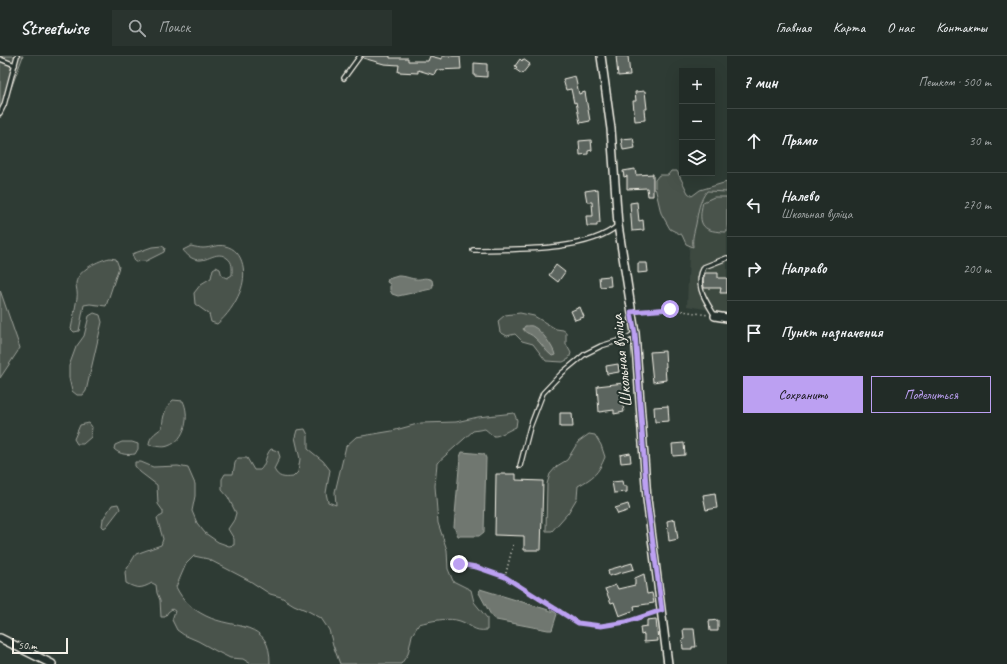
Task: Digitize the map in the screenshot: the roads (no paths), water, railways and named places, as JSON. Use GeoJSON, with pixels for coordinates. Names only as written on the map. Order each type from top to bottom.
{"type":"FeatureCollection","features":[{"type":"Feature","properties":{"kind":"street","name":"Школьная вуліца"},"geometry":{"type":"LineString","coordinates":[[601,56],[611,128],[618,225],[635,333],[647,499],[668,664]]}},
{"type":"Feature","properties":{"kind":"street"},"geometry":{"type":"LineString","coordinates":[[715,316],[727,318]]}},
{"type":"Feature","properties":{"kind":"street"},"geometry":{"type":"LineString","coordinates":[[0,638],[52,664]]}},
{"type":"Feature","properties":{"kind":"lane"},"geometry":{"type":"LineString","coordinates":[[0,113],[4,105],[18,56]]}},
{"type":"Feature","properties":{"kind":"lane"},"geometry":{"type":"LineString","coordinates":[[344,78],[360,56]]}},
{"type":"Feature","properties":{"kind":"lane"},"geometry":{"type":"LineString","coordinates":[[0,59],[15,65]]}},
{"type":"Feature","properties":{"kind":"lane"},"geometry":{"type":"LineString","coordinates":[[473,250],[541,249],[576,243],[592,239],[612,230],[618,225]]}},
{"type":"Feature","properties":{"kind":"lane"},"geometry":{"type":"LineString","coordinates":[[715,316],[702,292],[700,274],[704,267],[727,258]]}},
{"type":"Feature","properties":{"kind":"lane"},"geometry":{"type":"LineString","coordinates":[[520,466],[530,427],[543,393],[562,373],[585,354],[601,346],[628,338],[635,333]]}}]}
